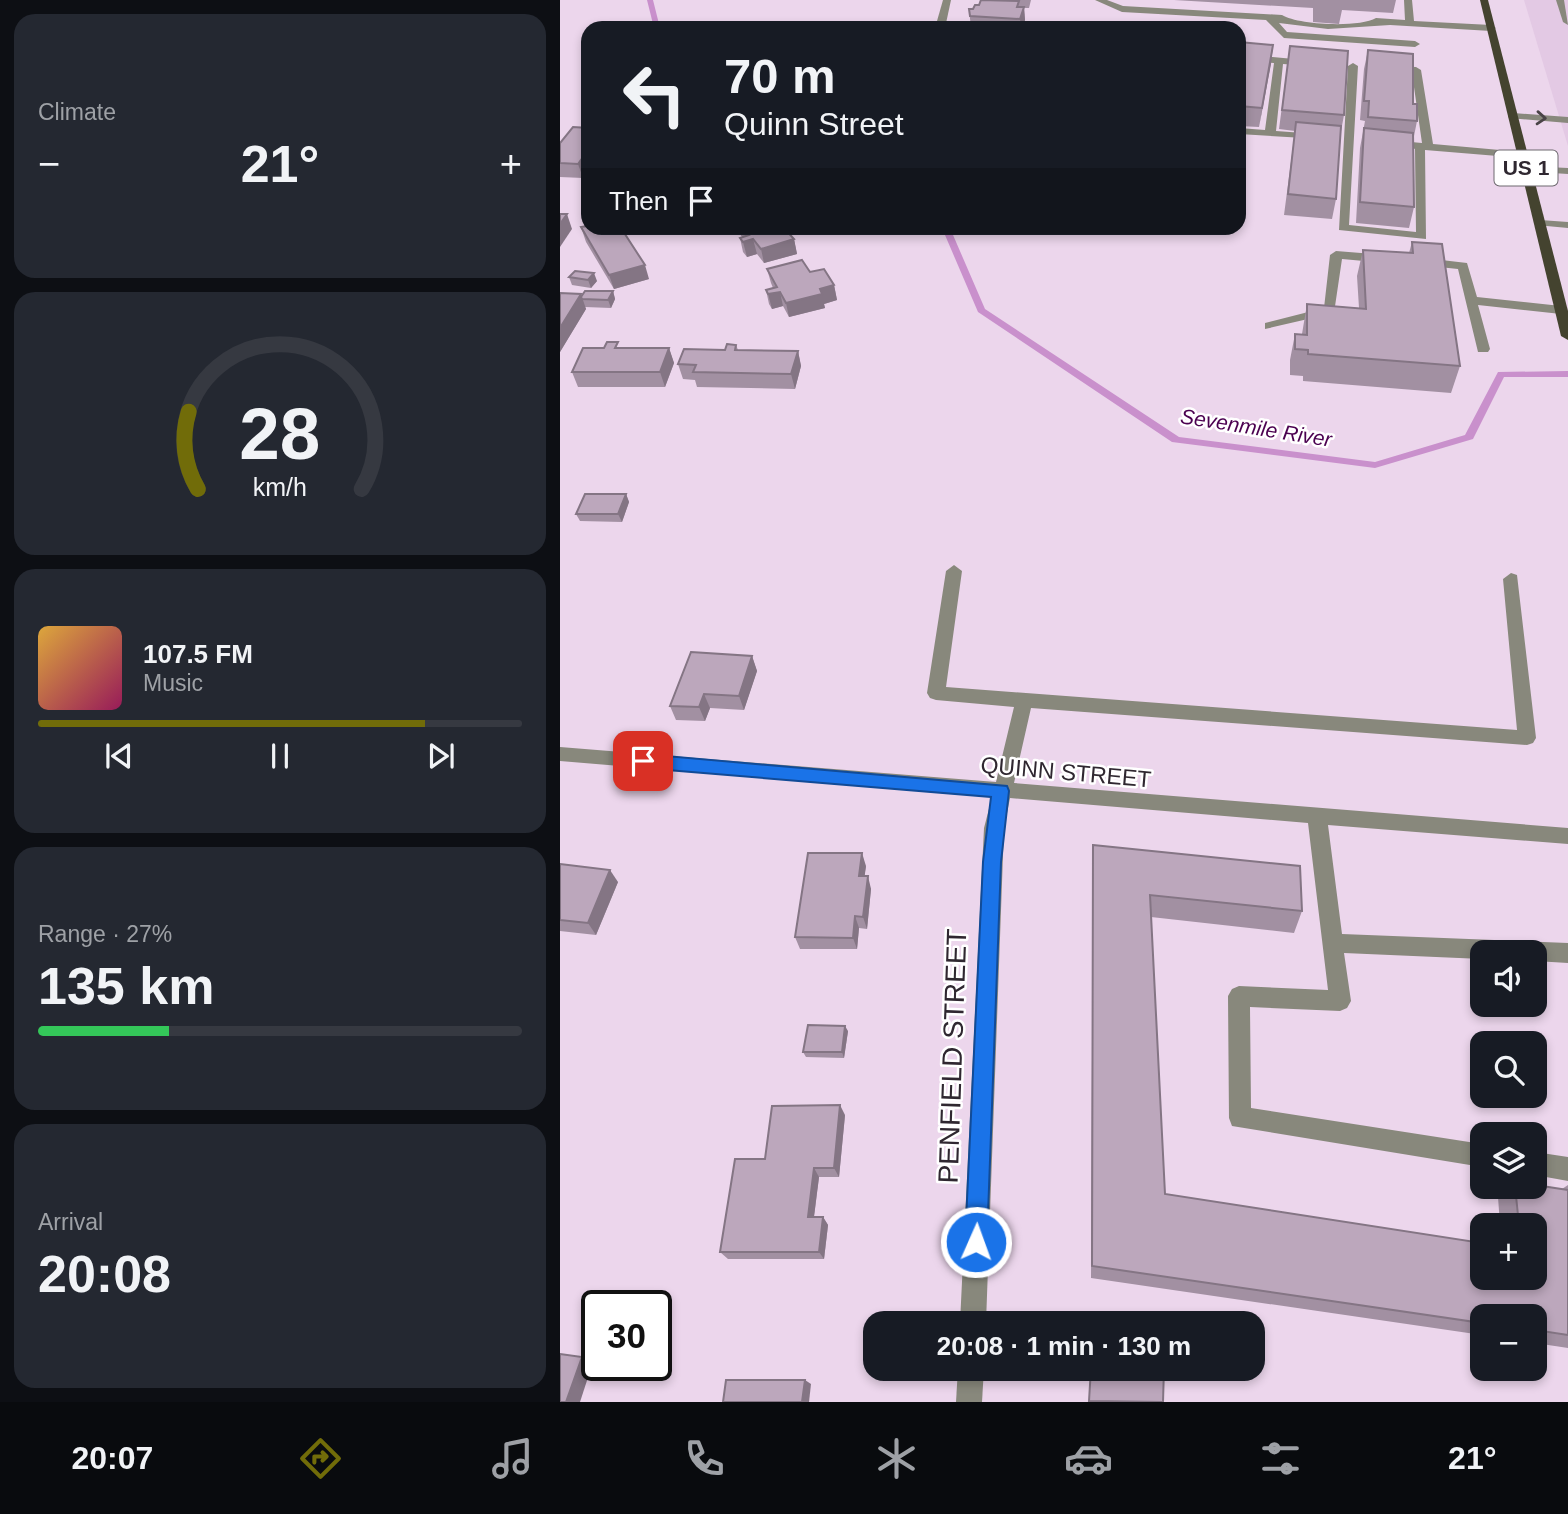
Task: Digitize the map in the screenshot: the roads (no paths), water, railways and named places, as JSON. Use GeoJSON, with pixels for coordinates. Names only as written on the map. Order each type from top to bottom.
{"type":"FeatureCollection","features":[{"type":"Feature","properties":{"kind":"main road","name":"US 1"},"geometry":{"type":"LineString","coordinates":[[1485,0],[1568,336]]}},
{"type":"Feature","properties":{"kind":"street"},"geometry":{"type":"LineString","coordinates":[[942,21],[947,0]]}},
{"type":"Feature","properties":{"kind":"street"},"geometry":{"type":"LineString","coordinates":[[1099,0],[1122,9],[1270,19],[1302,25],[1353,28],[1387,23]]}},
{"type":"Feature","properties":{"kind":"street"},"geometry":{"type":"LineString","coordinates":[[1408,0],[1410,24]]}},
{"type":"Feature","properties":{"kind":"street"},"geometry":{"type":"LineString","coordinates":[[1560,0],[1568,22]]}},
{"type":"Feature","properties":{"kind":"street"},"geometry":{"type":"LineString","coordinates":[[1270,19],[1313,16]]}},
{"type":"Feature","properties":{"kind":"street"},"geometry":{"type":"LineString","coordinates":[[1339,17],[1387,23],[1491,28]]}},
{"type":"Feature","properties":{"kind":"street"},"geometry":{"type":"LineString","coordinates":[[1270,19],[1284,35],[1415,44]]}},
{"type":"Feature","properties":{"kind":"street"},"geometry":{"type":"LineString","coordinates":[[1246,58],[1328,64]]}},
{"type":"Feature","properties":{"kind":"street"},"geometry":{"type":"LineString","coordinates":[[1270,133],[1279,60]]}},
{"type":"Feature","properties":{"kind":"street"},"geometry":{"type":"LineString","coordinates":[[1365,66],[1346,65],[1354,140],[1343,228],[1422,236],[1424,146],[1416,70],[1378,67]]}},
{"type":"Feature","properties":{"kind":"street"},"geometry":{"type":"LineString","coordinates":[[1513,116],[1568,120]]}},
{"type":"Feature","properties":{"kind":"street"},"geometry":{"type":"LineString","coordinates":[[1246,131],[1354,140]]}},
{"type":"Feature","properties":{"kind":"street"},"geometry":{"type":"LineString","coordinates":[[1396,144],[1522,155]]}},
{"type":"Feature","properties":{"kind":"street"},"geometry":{"type":"LineString","coordinates":[[1526,169],[1568,171]]}},
{"type":"Feature","properties":{"kind":"street"},"geometry":{"type":"LineString","coordinates":[[1540,223],[1568,225]]}},
{"type":"Feature","properties":{"kind":"street"},"geometry":{"type":"LineString","coordinates":[[1270,326],[1330,310],[1336,255],[1463,266],[1483,349]]}},
{"type":"Feature","properties":{"kind":"street"},"geometry":{"type":"LineString","coordinates":[[1471,300],[1561,310]]}},
{"type":"Feature","properties":{"kind":"street"},"geometry":{"type":"LineString","coordinates":[[954,571],[936,693],[1527,738],[1511,579]]}},
{"type":"Feature","properties":{"kind":"street","name":"PENFIELD STREET"},"geometry":{"type":"LineString","coordinates":[[973,1311],[992,862],[1001,791],[1024,701]]}},
{"type":"Feature","properties":{"kind":"street","name":"QUINN STREET"},"geometry":{"type":"LineString","coordinates":[[560,754],[1568,836]]}},
{"type":"Feature","properties":{"kind":"street"},"geometry":{"type":"LineString","coordinates":[[1317,816],[1340,1001],[1240,996],[1240,1118],[1470,1154]]}},
{"type":"Feature","properties":{"kind":"street"},"geometry":{"type":"LineString","coordinates":[[1333,943],[1568,956]]}},
{"type":"Feature","properties":{"kind":"street"},"geometry":{"type":"LineString","coordinates":[[1547,1166],[1568,1169]]}},
{"type":"Feature","properties":{"kind":"street"},"geometry":{"type":"LineString","coordinates":[[969,1402],[970,1381]]}},
{"type":"Feature","properties":{"kind":"waterway","name":"Sevenmile River"},"geometry":{"type":"LineString","coordinates":[[650,0],[655,21]]}},
{"type":"Feature","properties":{"kind":"waterway","name":"Sevenmile River"},"geometry":{"type":"LineString","coordinates":[[949,235],[981,310],[1176,440],[1375,465],[1469,437],[1501,374],[1568,374]]}}]}
